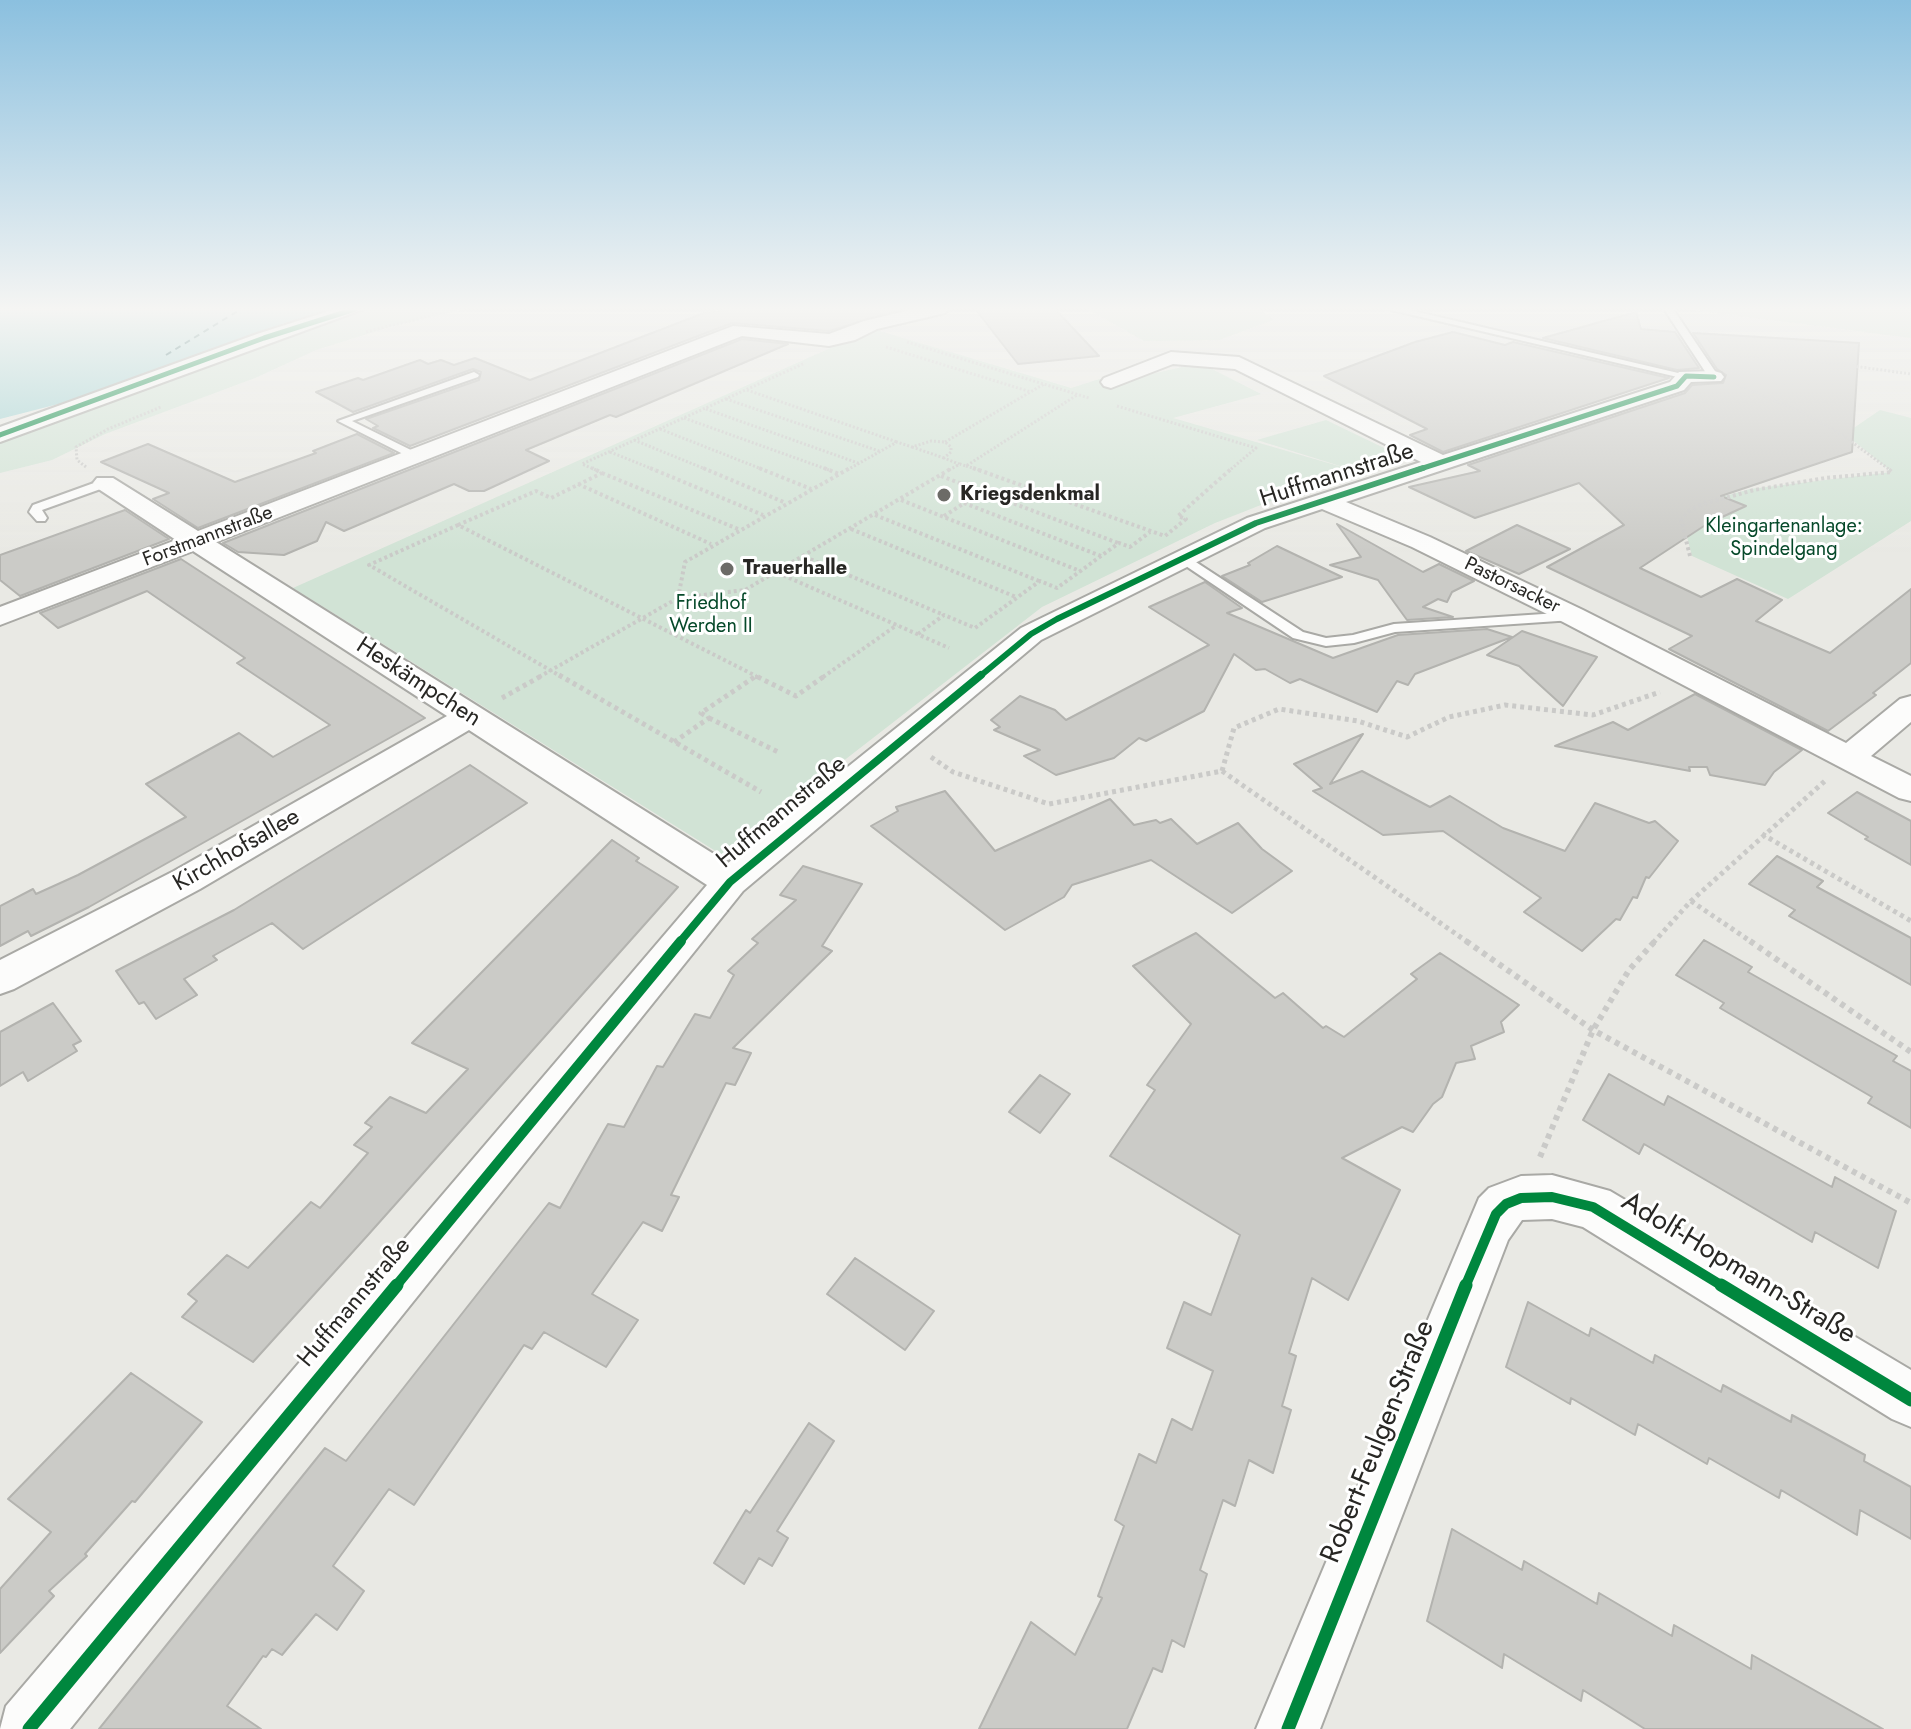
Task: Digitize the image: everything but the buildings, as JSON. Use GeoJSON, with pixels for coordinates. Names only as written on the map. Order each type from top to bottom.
{"type":"FeatureCollection","features":[{"type":"Feature","properties":{"kind":"street"},"geometry":{"type":"LineString","coordinates":[[0,435],[123,390]]}},
{"type":"Feature","properties":{"kind":"street","name":"Forstmannstraße"},"geometry":{"type":"LineString","coordinates":[[0,617],[586,390]]}},
{"type":"Feature","properties":{"kind":"street","name":"Huffmannstraße"},"geometry":{"type":"LineString","coordinates":[[1293,390],[1442,463]]}},
{"type":"Feature","properties":{"kind":"street","name":"Huffmannstraße"},"geometry":{"type":"LineString","coordinates":[[29,1729],[730,882],[903,738],[1031,634],[1167,544],[1256,523],[1666,390]]}},
{"type":"Feature","properties":{"kind":"street","name":"Heskämpchen"},"geometry":{"type":"LineString","coordinates":[[105,483],[730,882]]}},
{"type":"Feature","properties":{"kind":"street","name":"Pastorsacker"},"geometry":{"type":"LineString","coordinates":[[1323,501],[1421,542],[1573,616],[1911,790]]}},
{"type":"Feature","properties":{"kind":"street"},"geometry":{"type":"LineString","coordinates":[[1850,756],[1911,706]]}},
{"type":"Feature","properties":{"kind":"street","name":"Kirchhofsallee"},"geometry":{"type":"LineString","coordinates":[[0,978],[187,880],[470,716]]}},
{"type":"Feature","properties":{"kind":"street","name":"Adolf-Hopmann-Straße"},"geometry":{"type":"LineString","coordinates":[[1535,1197],[1563,1199],[1593,1207],[1911,1400]]}},
{"type":"Feature","properties":{"kind":"street","name":"Robert-Feulgen-Straße"},"geometry":{"type":"LineString","coordinates":[[1288,1729],[1492,1223],[1506,1204],[1535,1197]]}},
{"type":"Feature","properties":{"kind":"lane"},"geometry":{"type":"LineString","coordinates":[[415,456],[343,421],[432,390]]}},
{"type":"Feature","properties":{"kind":"lane"},"geometry":{"type":"LineString","coordinates":[[41,518],[35,512],[37,508],[105,483]]}},
{"type":"Feature","properties":{"kind":"lane"},"geometry":{"type":"LineString","coordinates":[[1167,544],[1298,635],[1326,642],[1354,639],[1394,628],[1573,616]]}},
{"type":"Feature","properties":{"kind":"path"},"geometry":{"type":"LineString","coordinates":[[739,530],[582,464],[745,390]]}},
{"type":"Feature","properties":{"kind":"path"},"geometry":{"type":"LineString","coordinates":[[749,390],[966,466],[1167,544]]}},
{"type":"Feature","properties":{"kind":"path"},"geometry":{"type":"LineString","coordinates":[[1024,390],[1031,392]]}},
{"type":"Feature","properties":{"kind":"path"},"geometry":{"type":"LineString","coordinates":[[912,447],[931,441],[945,442],[1035,390]]}},
{"type":"Feature","properties":{"kind":"path"},"geometry":{"type":"LineString","coordinates":[[1064,390],[1093,399]]}},
{"type":"Feature","properties":{"kind":"path"},"geometry":{"type":"LineString","coordinates":[[1690,556],[1681,520],[1687,512],[1703,504],[1754,490],[1825,478],[1892,472],[1841,434],[1799,411],[1746,390]]}},
{"type":"Feature","properties":{"kind":"path"},"geometry":{"type":"LineString","coordinates":[[966,466],[1078,394]]}},
{"type":"Feature","properties":{"kind":"path"},"geometry":{"type":"LineString","coordinates":[[725,399],[880,452]]}},
{"type":"Feature","properties":{"kind":"path"},"geometry":{"type":"LineString","coordinates":[[105,483],[77,460],[76,447],[108,429],[172,402]]}},
{"type":"Feature","properties":{"kind":"path"},"geometry":{"type":"LineString","coordinates":[[1108,403],[1256,448],[1178,516],[1186,519],[1165,536],[1167,544]]}},
{"type":"Feature","properties":{"kind":"path"},"geometry":{"type":"LineString","coordinates":[[705,408],[859,463]]}},
{"type":"Feature","properties":{"kind":"path"},"geometry":{"type":"LineString","coordinates":[[684,418],[840,474]]}},
{"type":"Feature","properties":{"kind":"path"},"geometry":{"type":"LineString","coordinates":[[659,429],[812,490]]}},
{"type":"Feature","properties":{"kind":"path"},"geometry":{"type":"LineString","coordinates":[[634,440],[787,503]]}},
{"type":"Feature","properties":{"kind":"path"},"geometry":{"type":"LineString","coordinates":[[678,598],[685,562],[897,442]]}},
{"type":"Feature","properties":{"kind":"path"},"geometry":{"type":"LineString","coordinates":[[944,458],[951,452],[951,447],[945,442]]}},
{"type":"Feature","properties":{"kind":"path"},"geometry":{"type":"LineString","coordinates":[[608,452],[764,516]]}},
{"type":"Feature","properties":{"kind":"path"},"geometry":{"type":"LineString","coordinates":[[470,716],[678,598],[745,590],[960,464]]}},
{"type":"Feature","properties":{"kind":"path"},"geometry":{"type":"LineString","coordinates":[[602,473],[551,498],[536,491],[369,565],[761,792]]}},
{"type":"Feature","properties":{"kind":"path"},"geometry":{"type":"LineString","coordinates":[[941,476],[1130,547],[1167,544]]}},
{"type":"Feature","properties":{"kind":"path"},"geometry":{"type":"LineString","coordinates":[[578,484],[712,545]]}},
{"type":"Feature","properties":{"kind":"path"},"geometry":{"type":"LineString","coordinates":[[943,516],[982,492]]}},
{"type":"Feature","properties":{"kind":"path"},"geometry":{"type":"LineString","coordinates":[[901,500],[1081,571]]}},
{"type":"Feature","properties":{"kind":"path"},"geometry":{"type":"LineString","coordinates":[[964,503],[1101,556]]}},
{"type":"Feature","properties":{"kind":"path"},"geometry":{"type":"LineString","coordinates":[[875,515],[1057,588],[1119,543]]}},
{"type":"Feature","properties":{"kind":"path"},"geometry":{"type":"LineString","coordinates":[[458,525],[796,696],[897,625]]}},
{"type":"Feature","properties":{"kind":"path"},"geometry":{"type":"LineString","coordinates":[[851,529],[1017,597]]}},
{"type":"Feature","properties":{"kind":"path"},"geometry":{"type":"LineString","coordinates":[[804,557],[975,628],[1040,581]]}},
{"type":"Feature","properties":{"kind":"path"},"geometry":{"type":"LineString","coordinates":[[777,573],[949,648]]}},
{"type":"Feature","properties":{"kind":"path"},"geometry":{"type":"LineString","coordinates":[[918,634],[944,615]]}},
{"type":"Feature","properties":{"kind":"path"},"geometry":{"type":"LineString","coordinates":[[756,676],[701,713],[778,752]]}},
{"type":"Feature","properties":{"kind":"path"},"geometry":{"type":"LineString","coordinates":[[1222,771],[1234,728],[1279,709],[1358,721],[1407,737],[1449,717],[1505,705],[1593,715],[1696,680]]}},
{"type":"Feature","properties":{"kind":"path"},"geometry":{"type":"LineString","coordinates":[[674,742],[709,718]]}},
{"type":"Feature","properties":{"kind":"path"},"geometry":{"type":"LineString","coordinates":[[903,738],[953,772],[1049,804],[1222,771],[1593,1030],[1911,1203]]}},
{"type":"Feature","properties":{"kind":"path"},"geometry":{"type":"LineString","coordinates":[[1535,1197],[1540,1155],[1593,1030],[1629,970],[1691,901],[1850,756]]}},
{"type":"Feature","properties":{"kind":"path"},"geometry":{"type":"LineString","coordinates":[[1762,834],[1911,921]]}},
{"type":"Feature","properties":{"kind":"path"},"geometry":{"type":"LineString","coordinates":[[1691,901],[1911,1052]]}},
{"type":"Feature","properties":{"kind":"green space"},"geometry":{"type":"Polygon","coordinates":[[[137,390],[224,390],[105,434],[52,460],[0,473],[0,441],[137,390]]]}},
{"type":"Feature","properties":{"kind":"green space","name":"Friedhof Werden II"},"geometry":{"type":"Polygon","coordinates":[[[737,390],[1253,390],[1261,394],[1173,418],[1356,471],[1257,440],[1326,420],[1409,460],[1307,487],[1215,523],[1042,607],[722,855],[293,588],[737,390]]]}},
{"type":"Feature","properties":{"kind":"green space","name":"Kleingartenanlage: Spindelgang"},"geometry":{"type":"Polygon","coordinates":[[[1880,410],[1911,418],[1911,521],[1788,599],[1692,556],[1682,518],[1697,504],[1750,489],[1892,472],[1845,434],[1880,410]]]}},
{"type":"Feature","properties":{"kind":"water"},"geometry":{"type":"Polygon","coordinates":[[[0,390],[102,390],[74,400],[0,419],[0,390]]]}},
{"type":"Feature","properties":{"kind":"cycle path"},"geometry":{"type":"LineString","coordinates":[[0,435],[123,390]]}},
{"type":"Feature","properties":{"kind":"cycle path"},"geometry":{"type":"LineString","coordinates":[[29,1729],[730,882],[1031,634],[1256,523],[1666,390]]}},
{"type":"Feature","properties":{"kind":"cycle path"},"geometry":{"type":"LineString","coordinates":[[1288,1729],[1487,1232],[1496,1214],[1506,1204],[1521,1198],[1552,1197],[1593,1207],[1911,1400]]}},
{"type":"Feature","properties":{"kind":"place","name":"Kriegsdenkmal"},"geometry":{"type":"Point","coordinates":[944,495]}},
{"type":"Feature","properties":{"kind":"place","name":"Trauerhalle"},"geometry":{"type":"Point","coordinates":[727,569]}}]}
